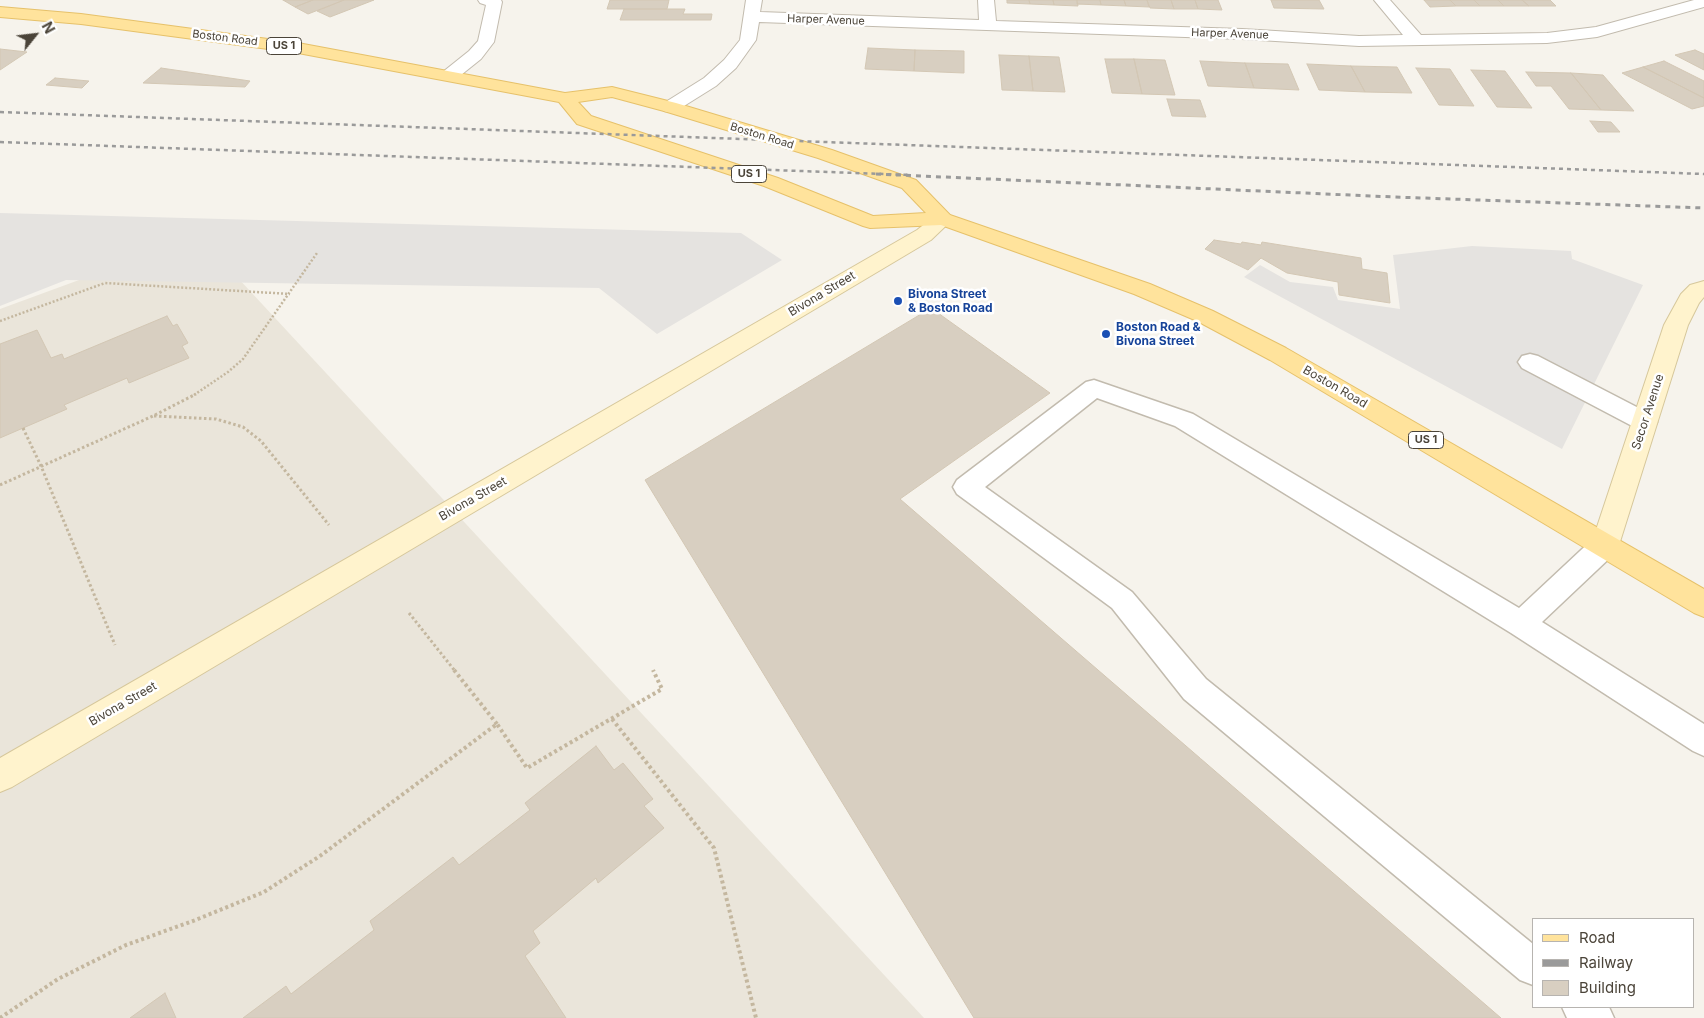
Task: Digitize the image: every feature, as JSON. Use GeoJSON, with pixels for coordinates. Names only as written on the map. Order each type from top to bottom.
{"type":"FeatureCollection","features":[{"type":"Feature","properties":{"kind":"main road","name":"Boston Road"},"geometry":{"type":"LineString","coordinates":[[0,12],[81,19],[261,42],[450,75],[565,98],[612,92],[670,107],[825,154],[909,184],[943,219]]}},
{"type":"Feature","properties":{"kind":"main road","name":"Boston Road"},"geometry":{"type":"LineString","coordinates":[[565,98],[584,120],[771,182],[870,222],[943,219],[1142,289],[1205,316],[1278,354],[1704,604]]}},
{"type":"Feature","properties":{"kind":"street"},"geometry":{"type":"LineString","coordinates":[[450,75],[475,55],[486,42],[494,2],[486,0]]}},
{"type":"Feature","properties":{"kind":"street"},"geometry":{"type":"LineString","coordinates":[[986,0],[988,26]]}},
{"type":"Feature","properties":{"kind":"street"},"geometry":{"type":"LineString","coordinates":[[1382,0],[1416,40]]}},
{"type":"Feature","properties":{"kind":"street","name":"Harper Avenue"},"geometry":{"type":"LineString","coordinates":[[753,9],[988,26],[1242,34],[1360,41],[1576,36],[1704,2]]}},
{"type":"Feature","properties":{"kind":"street"},"geometry":{"type":"LineString","coordinates":[[670,107],[710,82],[730,64],[748,40],[753,9]]}},
{"type":"Feature","properties":{"kind":"street","name":"Bivona Street"},"geometry":{"type":"LineString","coordinates":[[0,776],[924,235],[943,219]]}},
{"type":"Feature","properties":{"kind":"street","name":"Secor Avenue"},"geometry":{"type":"LineString","coordinates":[[1605,545],[1676,325],[1689,299],[1698,290],[1704,288]]}},
{"type":"Feature","properties":{"kind":"lane"},"geometry":{"type":"LineString","coordinates":[[1530,362],[1645,422]]}},
{"type":"Feature","properties":{"kind":"lane"},"geometry":{"type":"LineString","coordinates":[[1532,966],[1195,689],[1122,600],[966,487],[1094,388],[1184,420],[1521,624],[1704,741]]}},
{"type":"Feature","properties":{"kind":"lane"},"geometry":{"type":"LineString","coordinates":[[1521,624],[1605,545]]}},
{"type":"Feature","properties":{"kind":"lane"},"geometry":{"type":"LineString","coordinates":[[1582,1008],[1595,1018]]}},
{"type":"Feature","properties":{"kind":"path"},"geometry":{"type":"LineString","coordinates":[[0,485],[153,416],[200,392],[228,372],[255,343],[317,253]]}},
{"type":"Feature","properties":{"kind":"path"},"geometry":{"type":"LineString","coordinates":[[0,321],[105,283],[290,294]]}},
{"type":"Feature","properties":{"kind":"path"},"geometry":{"type":"LineString","coordinates":[[153,416],[216,419],[243,427],[260,441],[329,525]]}},
{"type":"Feature","properties":{"kind":"path"},"geometry":{"type":"LineString","coordinates":[[23,428],[41,466],[115,645]]}},
{"type":"Feature","properties":{"kind":"path"},"geometry":{"type":"LineString","coordinates":[[408,613],[496,724],[527,768],[662,689],[654,670]]}},
{"type":"Feature","properties":{"kind":"path"},"geometry":{"type":"LineString","coordinates":[[612,719],[714,848],[756,1018]]}},
{"type":"Feature","properties":{"kind":"path"},"geometry":{"type":"LineString","coordinates":[[0,1018],[58,979],[126,945],[193,921],[264,892],[320,856],[496,724]]}},
{"type":"Feature","properties":{"kind":"shaded area"},"geometry":{"type":"Polygon","coordinates":[[[0,213],[741,233],[782,260],[657,334],[599,288],[66,280],[0,306],[0,213]]]}},
{"type":"Feature","properties":{"kind":"shaded area"},"geometry":{"type":"Polygon","coordinates":[[[199,236],[924,1018],[0,1018],[0,309],[199,236]]]}},
{"type":"Feature","properties":{"kind":"shaded area"},"geometry":{"type":"Polygon","coordinates":[[[1472,246],[1571,251],[1572,259],[1643,285],[1562,449],[1244,277],[1260,265],[1290,282],[1333,287],[1338,300],[1400,309],[1393,255],[1472,246]]]}},
{"type":"Feature","properties":{"kind":"building"},"geometry":{"type":"Polygon","coordinates":[[[283,0],[313,0],[295,7],[283,0]]]}},
{"type":"Feature","properties":{"kind":"building"},"geometry":{"type":"Polygon","coordinates":[[[313,0],[344,0],[308,14],[295,7],[313,0]]]}},
{"type":"Feature","properties":{"kind":"building"},"geometry":{"type":"Polygon","coordinates":[[[344,0],[374,0],[330,17],[317,11],[344,0]]]}},
{"type":"Feature","properties":{"kind":"building"},"geometry":{"type":"Polygon","coordinates":[[[610,0],[669,0],[667,9],[607,9],[610,0]]]}},
{"type":"Feature","properties":{"kind":"building"},"geometry":{"type":"Polygon","coordinates":[[[1007,0],[1029,0],[1030,4],[1007,3],[1007,0]]]}},
{"type":"Feature","properties":{"kind":"building"},"geometry":{"type":"Polygon","coordinates":[[[1029,0],[1053,0],[1054,5],[1030,4],[1029,0]]]}},
{"type":"Feature","properties":{"kind":"building"},"geometry":{"type":"Polygon","coordinates":[[[1053,0],[1077,0],[1078,6],[1054,5],[1053,0]]]}},
{"type":"Feature","properties":{"kind":"building"},"geometry":{"type":"Polygon","coordinates":[[[1077,0],[1100,0],[1101,5],[1077,4],[1077,0]]]}},
{"type":"Feature","properties":{"kind":"building"},"geometry":{"type":"Polygon","coordinates":[[[1100,0],[1124,0],[1126,6],[1101,5],[1100,0]]]}},
{"type":"Feature","properties":{"kind":"building"},"geometry":{"type":"Polygon","coordinates":[[[1124,0],[1147,0],[1149,7],[1126,6],[1124,0]]]}},
{"type":"Feature","properties":{"kind":"building"},"geometry":{"type":"Polygon","coordinates":[[[1147,0],[1171,0],[1174,9],[1150,8],[1147,0]]]}},
{"type":"Feature","properties":{"kind":"building"},"geometry":{"type":"Polygon","coordinates":[[[1171,0],[1195,0],[1198,9],[1174,9],[1171,0]]]}},
{"type":"Feature","properties":{"kind":"building"},"geometry":{"type":"Polygon","coordinates":[[[1195,0],[1218,0],[1222,10],[1198,9],[1195,0]]]}},
{"type":"Feature","properties":{"kind":"building"},"geometry":{"type":"Polygon","coordinates":[[[1271,0],[1319,0],[1324,9],[1274,8],[1271,0]]]}},
{"type":"Feature","properties":{"kind":"building"},"geometry":{"type":"Polygon","coordinates":[[[1424,0],[1450,0],[1456,6],[1430,7],[1424,0]]]}},
{"type":"Feature","properties":{"kind":"building"},"geometry":{"type":"Polygon","coordinates":[[[1450,0],[1474,0],[1480,6],[1456,6],[1450,0]]]}},
{"type":"Feature","properties":{"kind":"building"},"geometry":{"type":"Polygon","coordinates":[[[1474,0],[1498,0],[1504,6],[1480,6],[1474,0]]]}},
{"type":"Feature","properties":{"kind":"building"},"geometry":{"type":"Polygon","coordinates":[[[1498,0],[1522,0],[1529,6],[1504,6],[1498,0]]]}},
{"type":"Feature","properties":{"kind":"building"},"geometry":{"type":"Polygon","coordinates":[[[1522,0],[1550,0],[1556,6],[1529,6],[1522,0]]]}},
{"type":"Feature","properties":{"kind":"building"},"geometry":{"type":"Polygon","coordinates":[[[624,9],[685,9],[683,14],[712,14],[711,20],[620,20],[624,9]]]}},
{"type":"Feature","properties":{"kind":"building"},"geometry":{"type":"Polygon","coordinates":[[[868,48],[915,50],[914,71],[865,69],[868,48]]]}},
{"type":"Feature","properties":{"kind":"building"},"geometry":{"type":"Polygon","coordinates":[[[0,49],[27,52],[0,70],[0,49]]]}},
{"type":"Feature","properties":{"kind":"building"},"geometry":{"type":"Polygon","coordinates":[[[915,50],[964,51],[964,73],[914,71],[915,50]]]}},
{"type":"Feature","properties":{"kind":"building"},"geometry":{"type":"Polygon","coordinates":[[[1695,50],[1704,54],[1704,70],[1675,55],[1695,50]]]}},
{"type":"Feature","properties":{"kind":"building"},"geometry":{"type":"Polygon","coordinates":[[[999,55],[1029,56],[1033,91],[1002,90],[999,55]]]}},
{"type":"Feature","properties":{"kind":"building"},"geometry":{"type":"Polygon","coordinates":[[[1029,56],[1059,57],[1065,92],[1033,91],[1029,56]]]}},
{"type":"Feature","properties":{"kind":"building"},"geometry":{"type":"Polygon","coordinates":[[[1105,59],[1134,59],[1142,94],[1112,93],[1105,59]]]}},
{"type":"Feature","properties":{"kind":"building"},"geometry":{"type":"Polygon","coordinates":[[[1134,59],[1165,60],[1175,95],[1142,94],[1134,59]]]}},
{"type":"Feature","properties":{"kind":"building"},"geometry":{"type":"Polygon","coordinates":[[[1200,61],[1245,63],[1254,88],[1208,86],[1200,61]]]}},
{"type":"Feature","properties":{"kind":"building"},"geometry":{"type":"Polygon","coordinates":[[[1664,61],[1704,81],[1704,98],[1643,67],[1664,61]]]}},
{"type":"Feature","properties":{"kind":"building"},"geometry":{"type":"Polygon","coordinates":[[[1245,63],[1288,64],[1299,90],[1254,88],[1245,63]]]}},
{"type":"Feature","properties":{"kind":"building"},"geometry":{"type":"Polygon","coordinates":[[[1307,64],[1351,66],[1365,92],[1319,90],[1307,64]]]}},
{"type":"Feature","properties":{"kind":"building"},"geometry":{"type":"Polygon","coordinates":[[[1351,66],[1397,67],[1412,93],[1365,92],[1351,66]]]}},
{"type":"Feature","properties":{"kind":"building"},"geometry":{"type":"Polygon","coordinates":[[[1643,67],[1704,98],[1704,106],[1692,109],[1622,73],[1643,67]]]}},
{"type":"Feature","properties":{"kind":"building"},"geometry":{"type":"Polygon","coordinates":[[[161,68],[250,81],[245,87],[143,83],[161,68]]]}},
{"type":"Feature","properties":{"kind":"building"},"geometry":{"type":"Polygon","coordinates":[[[1416,68],[1450,69],[1474,106],[1439,105],[1416,68]]]}},
{"type":"Feature","properties":{"kind":"building"},"geometry":{"type":"Polygon","coordinates":[[[1471,70],[1505,71],[1532,108],[1497,107],[1471,70]]]}},
{"type":"Feature","properties":{"kind":"building"},"geometry":{"type":"Polygon","coordinates":[[[1526,72],[1571,73],[1601,110],[1569,109],[1551,86],[1536,86],[1526,72]]]}},
{"type":"Feature","properties":{"kind":"building"},"geometry":{"type":"Polygon","coordinates":[[[1571,73],[1603,75],[1634,111],[1601,110],[1571,73]]]}},
{"type":"Feature","properties":{"kind":"building"},"geometry":{"type":"Polygon","coordinates":[[[55,78],[89,81],[82,88],[46,85],[55,78]]]}},
{"type":"Feature","properties":{"kind":"building"},"geometry":{"type":"Polygon","coordinates":[[[1167,99],[1200,100],[1206,117],[1172,116],[1167,99]]]}},
{"type":"Feature","properties":{"kind":"building"},"geometry":{"type":"Polygon","coordinates":[[[1590,121],[1611,122],[1620,132],[1598,132],[1590,121]]]}},
{"type":"Feature","properties":{"kind":"building"},"geometry":{"type":"Polygon","coordinates":[[[1214,240],[1261,245],[1262,242],[1361,258],[1362,269],[1387,273],[1390,303],[1339,295],[1338,282],[1287,273],[1261,258],[1248,270],[1205,249],[1214,240]]]}},
{"type":"Feature","properties":{"kind":"building"},"geometry":{"type":"Polygon","coordinates":[[[931,308],[1050,393],[900,499],[1501,1018],[974,1018],[645,480],[931,308]]]}},
{"type":"Feature","properties":{"kind":"building"},"geometry":{"type":"Polygon","coordinates":[[[167,316],[173,326],[177,324],[188,343],[182,346],[189,358],[129,383],[127,378],[64,405],[67,409],[0,438],[0,344],[37,330],[51,358],[62,354],[64,359],[167,316]]]}},
{"type":"Feature","properties":{"kind":"building"},"geometry":{"type":"Polygon","coordinates":[[[596,746],[614,770],[623,763],[653,799],[644,806],[664,828],[598,883],[596,878],[533,931],[540,943],[525,956],[566,1018],[243,1018],[286,986],[291,994],[374,930],[370,921],[453,857],[459,865],[530,810],[525,803],[596,746]]]}},
{"type":"Feature","properties":{"kind":"building"},"geometry":{"type":"Polygon","coordinates":[[[165,993],[176,1018],[130,1018],[165,993]]]}},
{"type":"Feature","properties":{"kind":"railway"},"geometry":{"type":"LineString","coordinates":[[0,112],[1704,174]]}},
{"type":"Feature","properties":{"kind":"railway"},"geometry":{"type":"LineString","coordinates":[[0,142],[911,175]]}},
{"type":"Feature","properties":{"kind":"railway"},"geometry":{"type":"LineString","coordinates":[[876,174],[1394,197],[1704,208]]}},
{"type":"Feature","properties":{"kind":"place","name":"Bivona Street & Boston Road"},"geometry":{"type":"Point","coordinates":[898,301]}},
{"type":"Feature","properties":{"kind":"place","name":"Boston Road & Bivona Street"},"geometry":{"type":"Point","coordinates":[1106,334]}}]}
